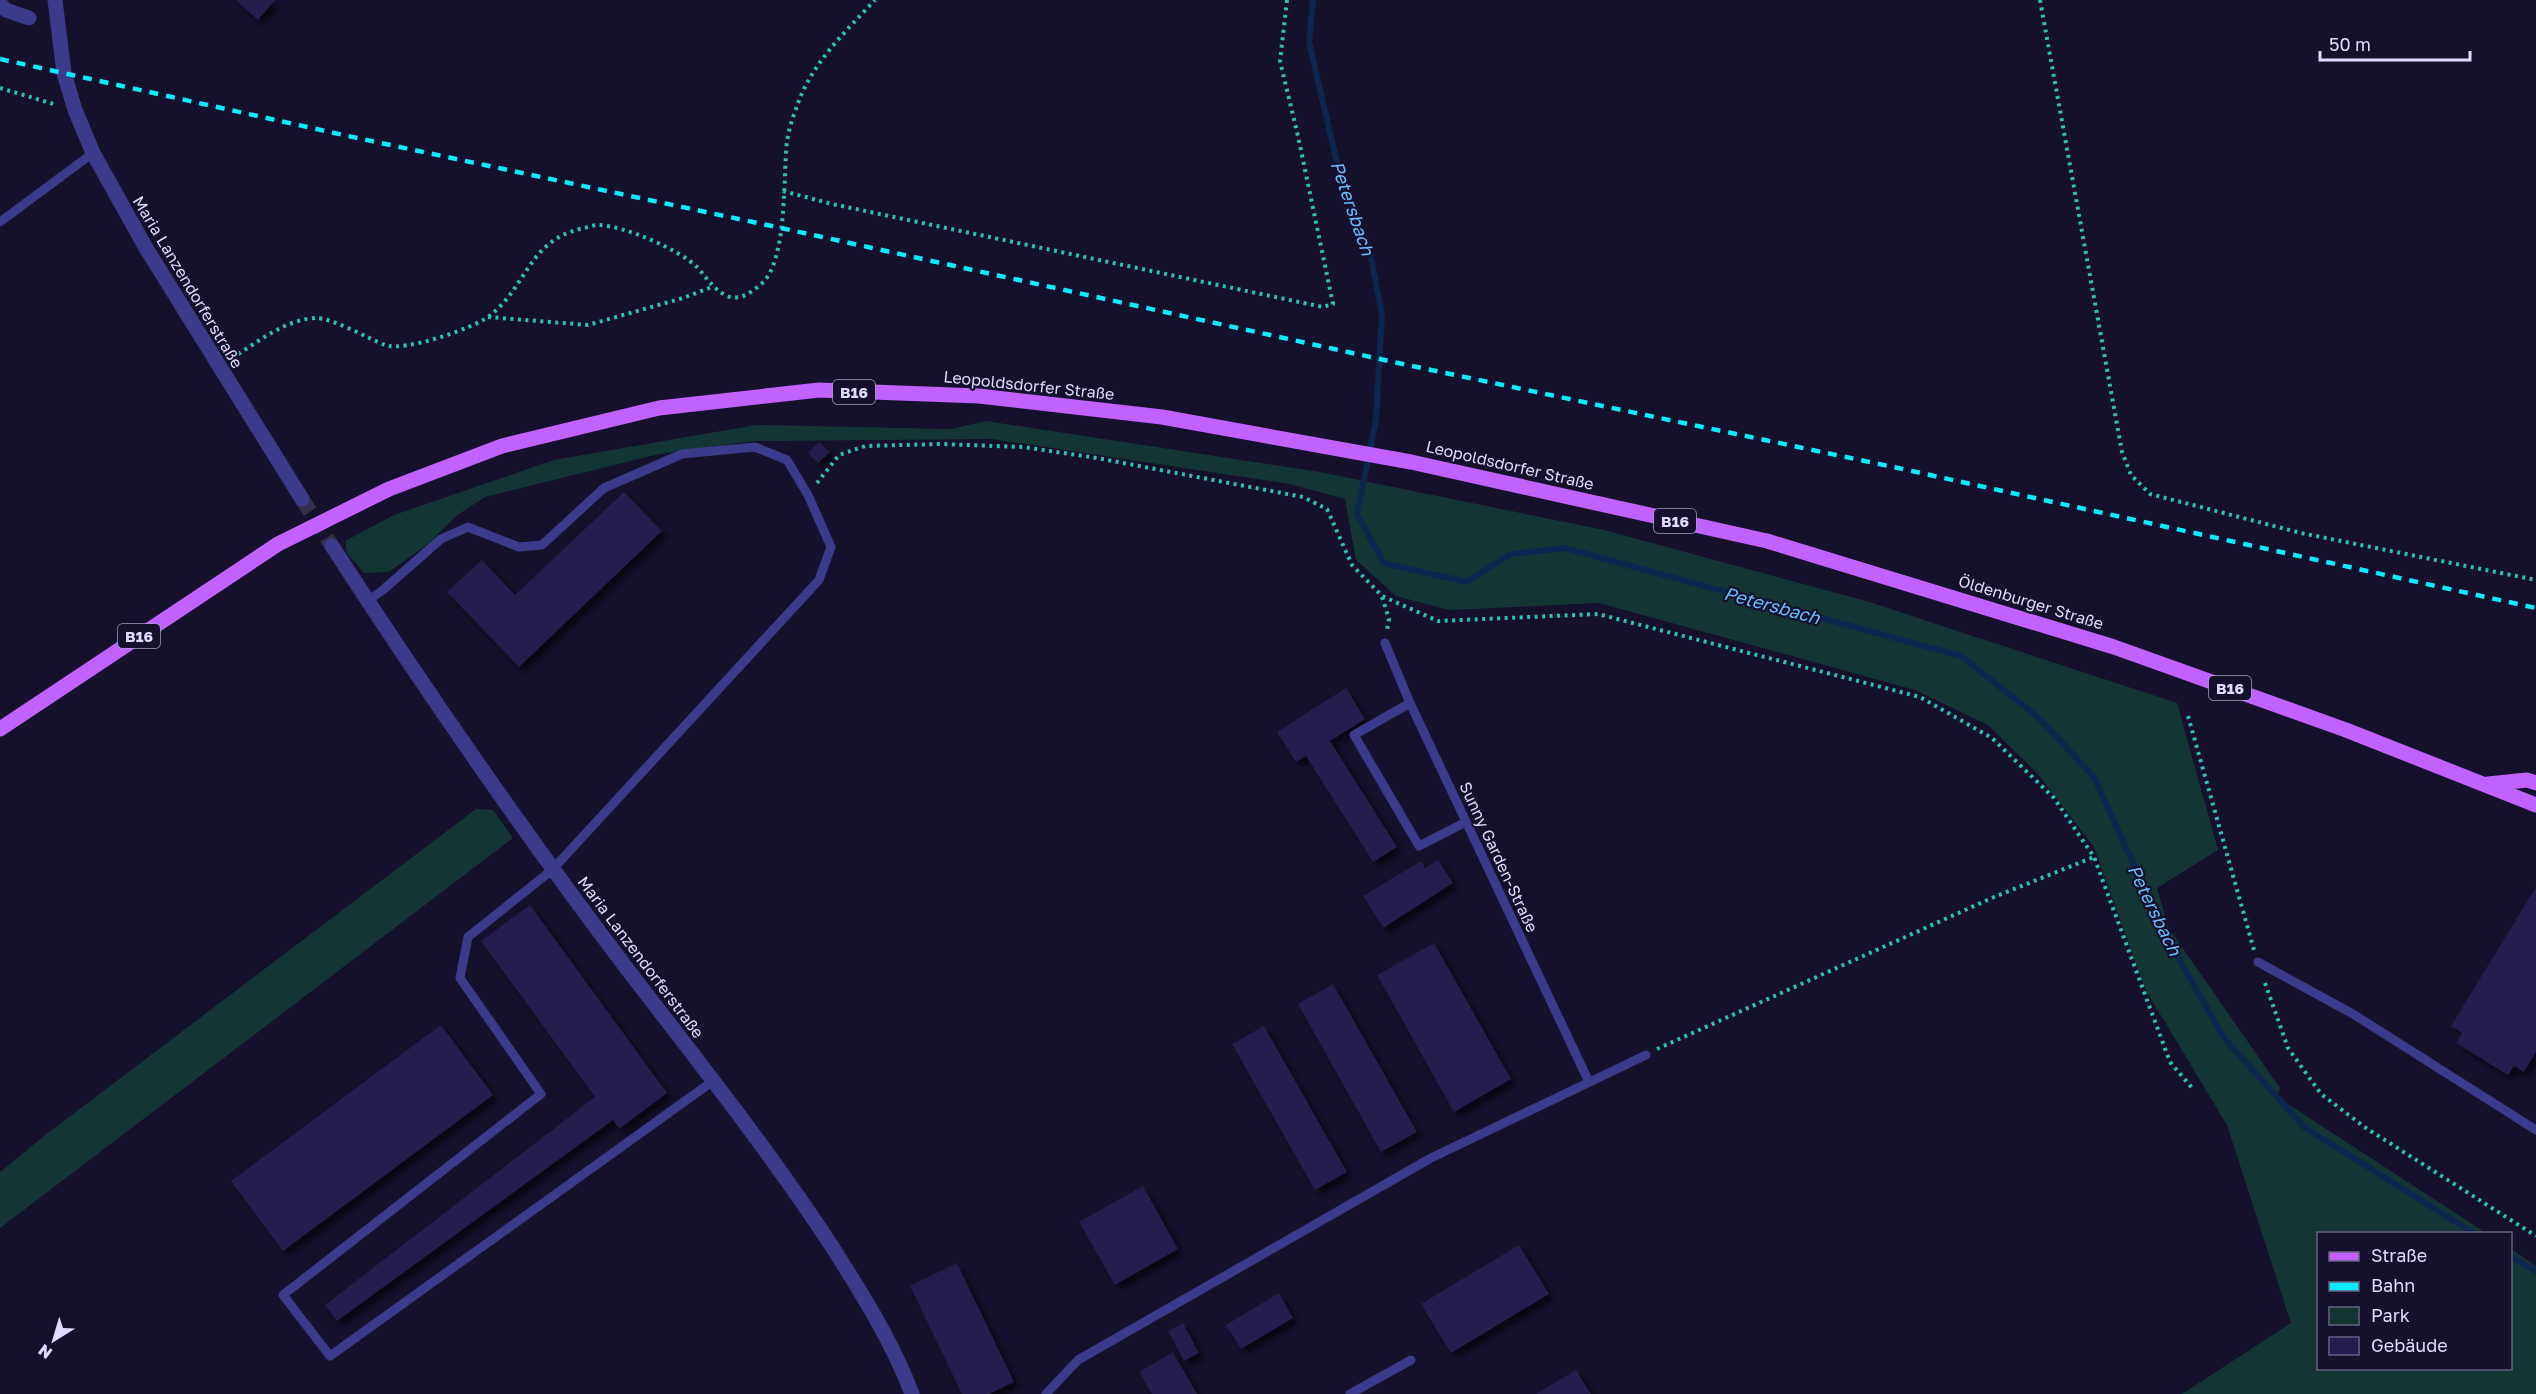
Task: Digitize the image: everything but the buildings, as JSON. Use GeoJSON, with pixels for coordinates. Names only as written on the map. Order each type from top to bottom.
{"type":"FeatureCollection","features":[{"type":"Feature","properties":{"kind":"main road","name":"Leopoldsdorfer Straße"},"geometry":{"type":"LineString","coordinates":[[0,729],[278,544],[389,489],[502,446],[659,408],[819,390],[979,396],[1162,417],[1330,446],[1767,541],[1937,591]]}},
{"type":"Feature","properties":{"kind":"main road","name":"Öldenburger Straße"},"geometry":{"type":"LineString","coordinates":[[1937,591],[2114,646],[2346,730],[2485,784]]}},
{"type":"Feature","properties":{"kind":"main road"},"geometry":{"type":"LineString","coordinates":[[2485,784],[2527,780],[2536,783]]}},
{"type":"Feature","properties":{"kind":"main road","name":"B16"},"geometry":{"type":"LineString","coordinates":[[2485,784],[2536,805]]}},
{"type":"Feature","properties":{"kind":"street","name":"Maria Lanzendorferstraße"},"geometry":{"type":"LineString","coordinates":[[55,0],[64,73],[75,110],[93,153],[119,203],[302,499]]}},
{"type":"Feature","properties":{"kind":"street"},"geometry":{"type":"LineString","coordinates":[[0,4],[6,10],[30,18]]}},
{"type":"Feature","properties":{"kind":"street","name":"Maria Lanzendorferstraße"},"geometry":{"type":"LineString","coordinates":[[333,546],[452,729],[552,870],[713,1081],[807,1209],[858,1287],[902,1368],[912,1394]]}},
{"type":"Feature","properties":{"kind":"lane"},"geometry":{"type":"LineString","coordinates":[[0,222],[93,153]]}},
{"type":"Feature","properties":{"kind":"lane"},"geometry":{"type":"LineString","coordinates":[[368,601],[441,539],[468,527],[519,547],[542,544],[604,488],[682,454],[755,447],[787,460],[807,495],[831,547],[819,579],[552,870],[468,937],[460,978],[541,1094],[284,1295],[330,1356],[713,1081]]}},
{"type":"Feature","properties":{"kind":"lane","name":"Sunny Garden-Straße"},"geometry":{"type":"LineString","coordinates":[[1385,643],[1410,703],[1589,1082]]}},
{"type":"Feature","properties":{"kind":"lane"},"geometry":{"type":"LineString","coordinates":[[1410,703],[1354,735],[1419,846],[1466,822]]}},
{"type":"Feature","properties":{"kind":"lane"},"geometry":{"type":"LineString","coordinates":[[2258,962],[2353,1014],[2536,1130]]}},
{"type":"Feature","properties":{"kind":"lane"},"geometry":{"type":"LineString","coordinates":[[1046,1394],[1078,1360],[1431,1158],[1646,1055]]}},
{"type":"Feature","properties":{"kind":"lane"},"geometry":{"type":"LineString","coordinates":[[1350,1394],[1411,1360]]}},
{"type":"Feature","properties":{"kind":"path"},"geometry":{"type":"LineString","coordinates":[[219,366],[286,324],[317,317],[388,346],[443,338],[487,317],[514,291],[538,251],[564,233],[598,225],[641,235],[674,251],[696,266],[712,287],[729,297],[743,298],[764,283],[776,264],[788,138],[796,106],[825,53],[875,0]]}},
{"type":"Feature","properties":{"kind":"path"},"geometry":{"type":"LineString","coordinates":[[783,191],[832,204],[1323,307],[1333,304],[1280,61],[1287,0]]}},
{"type":"Feature","properties":{"kind":"path"},"geometry":{"type":"LineString","coordinates":[[2040,0],[2122,452],[2131,475],[2150,494],[2196,507],[2301,533],[2536,580]]}},
{"type":"Feature","properties":{"kind":"path"},"geometry":{"type":"LineString","coordinates":[[0,88],[75,110]]}},
{"type":"Feature","properties":{"kind":"path"},"geometry":{"type":"LineString","coordinates":[[487,317],[588,325],[683,298],[712,287]]}},
{"type":"Feature","properties":{"kind":"path"},"geometry":{"type":"LineString","coordinates":[[807,495],[839,455],[865,446],[941,444],[1023,447],[1098,458],[1303,497],[1327,508],[1352,565],[1382,596],[1438,621],[1598,614],[1920,697],[1992,738],[2054,798],[2094,857],[2170,1062],[2193,1089]]}},
{"type":"Feature","properties":{"kind":"path"},"geometry":{"type":"LineString","coordinates":[[1382,596],[1389,619],[1385,643]]}},
{"type":"Feature","properties":{"kind":"path"},"geometry":{"type":"LineString","coordinates":[[1646,1055],[1994,897],[2094,857]]}},
{"type":"Feature","properties":{"kind":"green space"},"geometry":{"type":"Polygon","coordinates":[[[986,421],[1320,472],[1604,530],[1866,601],[2177,703],[2218,850],[2157,888],[2168,927],[2280,1088],[2277,1097],[2484,1232],[2317,1232],[2317,1370],[2512,1370],[2512,1250],[2536,1266],[2536,1394],[2182,1394],[2291,1323],[2227,1125],[2145,989],[2094,847],[2037,773],[1988,725],[1915,690],[1599,603],[1449,610],[1396,596],[1356,560],[1345,499],[1290,484],[992,439],[754,441],[659,454],[485,497],[456,516],[429,543],[389,572],[364,573],[347,553],[345,541],[394,515],[554,460],[756,425],[951,429],[986,421]]]}},
{"type":"Feature","properties":{"kind":"green space"},"geometry":{"type":"Polygon","coordinates":[[[476,809],[493,810],[513,838],[0,1228],[0,1172],[44,1136],[476,809]]]}},
{"type":"Feature","properties":{"kind":"waterway","name":"Petersbach"},"geometry":{"type":"LineString","coordinates":[[1313,0],[1309,42],[1340,176],[1369,248],[1382,314],[1376,419],[1357,514],[1384,563],[1466,582],[1511,554],[1565,548],[1961,656],[2038,717],[2094,777],[2167,938],[2224,1038],[2304,1127],[2472,1232]]}},
{"type":"Feature","properties":{"kind":"waterway","name":"Petersbach"},"geometry":{"type":"LineString","coordinates":[[2512,1257],[2536,1271]]}},
{"type":"Feature","properties":{"kind":"tunnel"},"geometry":{"type":"LineString","coordinates":[[302,499],[332,546]]}},
{"type":"Feature","properties":{"kind":"railway"},"geometry":{"type":"LineString","coordinates":[[0,59],[1398,363],[1898,468],[2536,608]]}}]}
